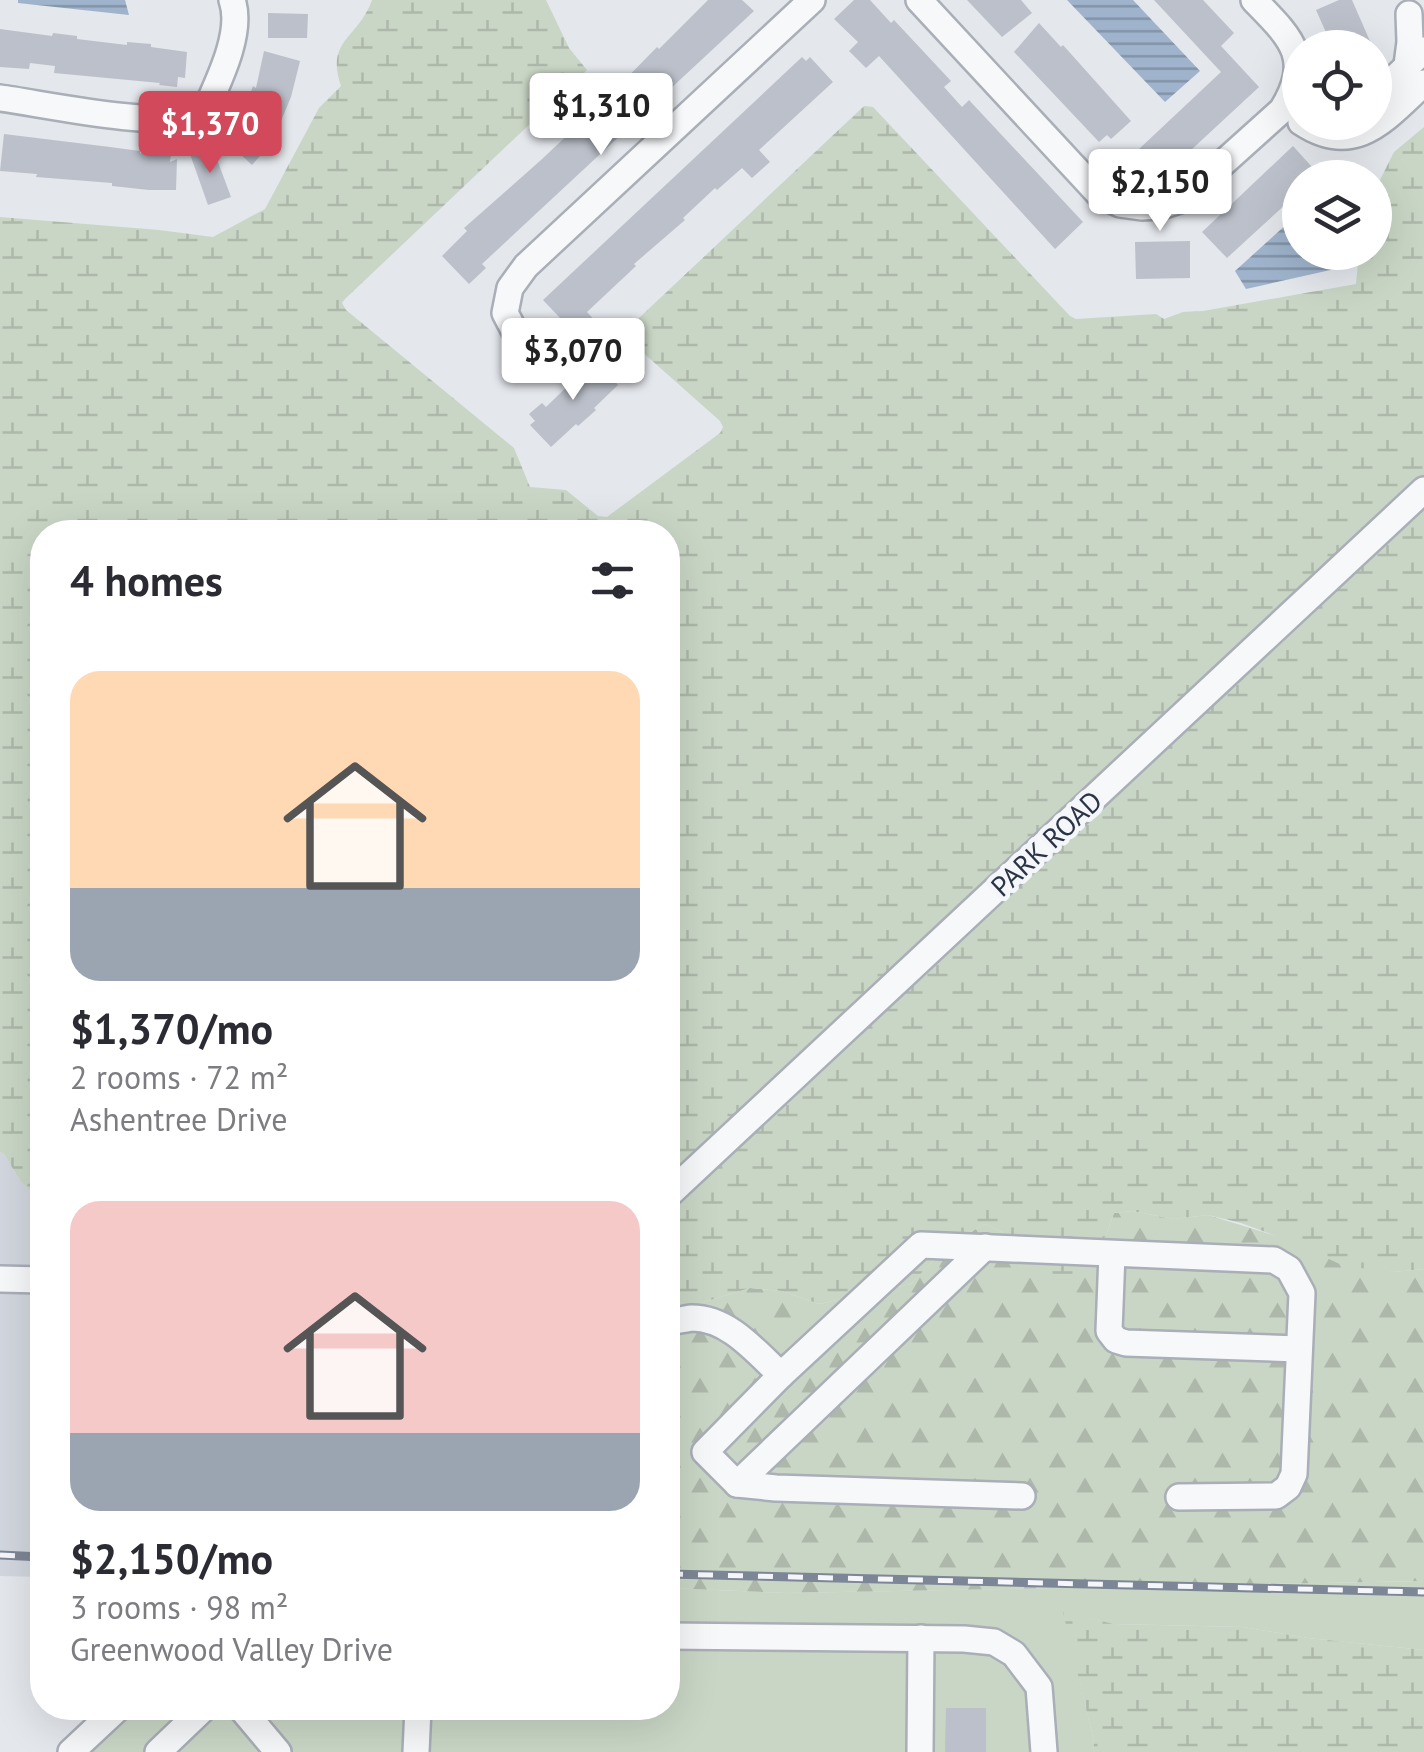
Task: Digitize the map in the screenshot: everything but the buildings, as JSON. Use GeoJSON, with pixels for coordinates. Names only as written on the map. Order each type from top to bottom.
{"type":"FeatureCollection","features":[{"type":"Feature","properties":{"kind":"street"},"geometry":{"type":"LineString","coordinates":[[0,98],[126,116],[193,115],[207,107],[234,35],[236,9],[232,0]]}},
{"type":"Feature","properties":{"kind":"street"},"geometry":{"type":"LineString","coordinates":[[526,353],[505,313],[510,288],[526,266],[812,0]]}},
{"type":"Feature","properties":{"kind":"street"},"geometry":{"type":"LineString","coordinates":[[920,0],[1100,194],[1120,204],[1161,206],[1183,199],[1282,119]]}},
{"type":"Feature","properties":{"kind":"street"},"geometry":{"type":"LineString","coordinates":[[1254,0],[1282,30]]}},
{"type":"Feature","properties":{"kind":"street"},"geometry":{"type":"LineString","coordinates":[[1392,91],[1418,66],[1410,42],[1415,10]]}},
{"type":"Feature","properties":{"kind":"street","name":"PARK ROAD"},"geometry":{"type":"LineString","coordinates":[[680,1185],[1424,490]]}},
{"type":"Feature","properties":{"kind":"street"},"geometry":{"type":"LineString","coordinates":[[1022,1496],[736,1484],[705,1452],[781,1375],[921,1245],[1274,1260],[1289,1269],[1302,1294],[1294,1474],[1288,1487],[1276,1496],[1178,1498]]}},
{"type":"Feature","properties":{"kind":"street"},"geometry":{"type":"LineString","coordinates":[[736,1484],[985,1247]]}},
{"type":"Feature","properties":{"kind":"street"},"geometry":{"type":"LineString","coordinates":[[1112,1254],[1109,1331],[1116,1340],[1299,1350]]}},
{"type":"Feature","properties":{"kind":"street"},"geometry":{"type":"LineString","coordinates":[[0,1278],[30,1279]]}},
{"type":"Feature","properties":{"kind":"street"},"geometry":{"type":"LineString","coordinates":[[680,1320],[694,1318],[726,1328],[781,1375]]}},
{"type":"Feature","properties":{"kind":"street"},"geometry":{"type":"LineString","coordinates":[[680,1636],[994,1642],[1014,1654],[1039,1686],[1044,1752]]}},
{"type":"Feature","properties":{"kind":"street"},"geometry":{"type":"LineString","coordinates":[[920,1752],[922,1638]]}},
{"type":"Feature","properties":{"kind":"street"},"geometry":{"type":"LineString","coordinates":[[71,1752],[105,1720]]}},
{"type":"Feature","properties":{"kind":"street"},"geometry":{"type":"LineString","coordinates":[[158,1752],[191,1720]]}},
{"type":"Feature","properties":{"kind":"street"},"geometry":{"type":"LineString","coordinates":[[250,1720],[278,1752]]}},
{"type":"Feature","properties":{"kind":"street"},"geometry":{"type":"LineString","coordinates":[[416,1752],[417,1720]]}},
{"type":"Feature","properties":{"kind":"shaded area"},"geometry":{"type":"Polygon","coordinates":[[[0,1152],[30,1191],[30,1577],[0,1576],[0,1152]]]}},
{"type":"Feature","properties":{"kind":"green space"},"geometry":{"type":"Polygon","coordinates":[[[372,0],[546,0],[569,48],[587,70],[342,303],[514,448],[530,487],[566,490],[598,516],[607,517],[723,427],[622,334],[864,106],[873,107],[1076,319],[1156,314],[1164,319],[1183,312],[1356,284],[1357,270],[1392,270],[1390,160],[1424,127],[1424,477],[680,1171],[680,520],[30,520],[30,1191],[0,1152],[0,217],[213,237],[265,209],[319,108],[341,86],[337,59],[372,0]]]}},
{"type":"Feature","properties":{"kind":"green space"},"geometry":{"type":"Polygon","coordinates":[[[1424,503],[1424,1269],[1393,1272],[1344,1266],[1241,1223],[1208,1215],[1174,1219],[1132,1211],[1114,1213],[1106,1235],[1083,1271],[1043,1285],[1014,1255],[1002,1232],[985,1224],[950,1243],[911,1284],[819,1304],[782,1291],[750,1288],[680,1309],[680,1197],[1424,503]]]}},
{"type":"Feature","properties":{"kind":"green space"},"geometry":{"type":"Polygon","coordinates":[[[1132,1211],[1174,1219],[1208,1215],[1393,1272],[1424,1269],[1424,1581],[786,1593],[680,1589],[680,1309],[750,1288],[782,1291],[819,1304],[911,1284],[950,1243],[985,1224],[1002,1232],[1014,1255],[1106,1235],[1114,1213],[1132,1211]]]}},
{"type":"Feature","properties":{"kind":"green space"},"geometry":{"type":"Polygon","coordinates":[[[1424,1581],[1424,1650],[1243,1627],[1114,1624],[1064,1613],[1094,1742],[1093,1752],[85,1752],[119,1720],[680,1720],[680,1589],[786,1593],[1424,1581]]]}},
{"type":"Feature","properties":{"kind":"green space"},"geometry":{"type":"Polygon","coordinates":[[[1063,1612],[1114,1624],[1243,1627],[1424,1650],[1424,1752],[1093,1752],[1094,1742],[1063,1612]]]}},
{"type":"Feature","properties":{"kind":"water"},"geometry":{"type":"Polygon","coordinates":[[[125,0],[129,15],[18,3],[125,0]]]}},
{"type":"Feature","properties":{"kind":"water"},"geometry":{"type":"Polygon","coordinates":[[[1067,0],[1133,0],[1200,71],[1165,102],[1067,0]]]}},
{"type":"Feature","properties":{"kind":"water"},"geometry":{"type":"Polygon","coordinates":[[[1282,228],[1282,270],[1331,270],[1246,289],[1235,271],[1282,228]]]}},
{"type":"Feature","properties":{"kind":"railway"},"geometry":{"type":"LineString","coordinates":[[0,1555],[30,1556]]}},
{"type":"Feature","properties":{"kind":"railway"},"geometry":{"type":"LineString","coordinates":[[680,1574],[1424,1592]]}}]}
